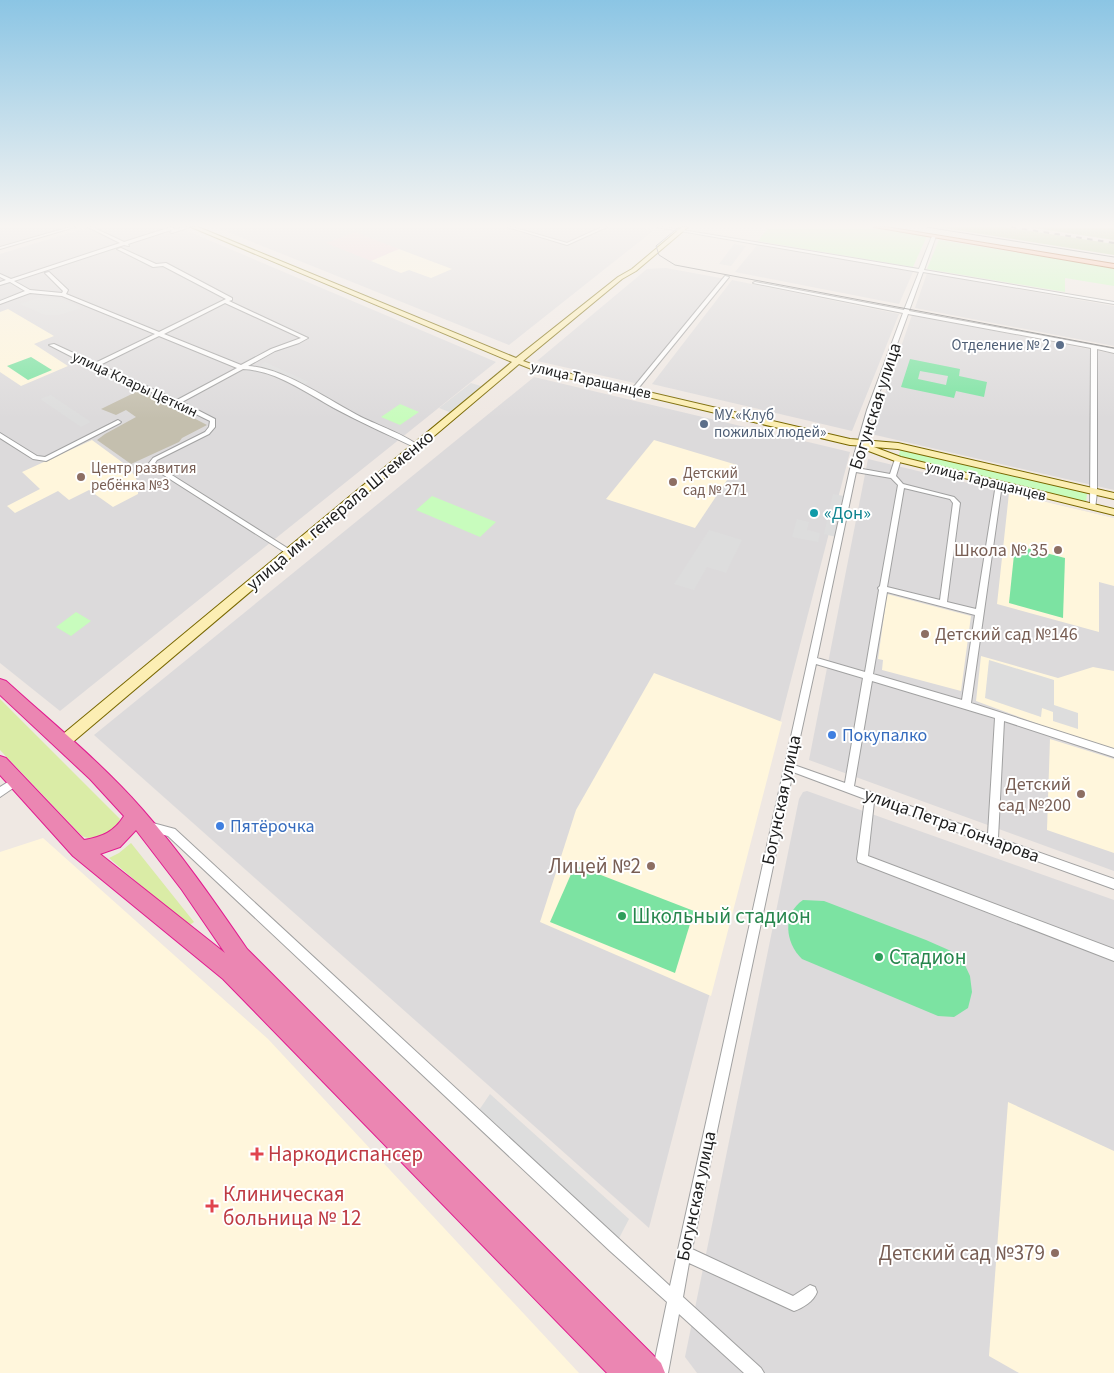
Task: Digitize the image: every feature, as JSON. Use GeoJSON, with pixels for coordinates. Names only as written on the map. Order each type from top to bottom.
{"type":"FeatureCollection","features":[{"type":"Feature","properties":{"kind":"highway"},"geometry":{"type":"LineString","coordinates":[[1,686],[96,774],[140,820],[189,882],[240,956],[651,1373]]}},
{"type":"Feature","properties":{"kind":"highway"},"geometry":{"type":"LineString","coordinates":[[0,763],[8,787],[80,850],[231,971],[626,1373]]}},
{"type":"Feature","properties":{"kind":"highway"},"geometry":{"type":"LineString","coordinates":[[80,850],[105,845],[119,838],[128,828],[140,820]]}},
{"type":"Feature","properties":{"kind":"street"},"geometry":{"type":"LineString","coordinates":[[63,295],[66,291]]}},
{"type":"Feature","properties":{"kind":"street"},"geometry":{"type":"LineString","coordinates":[[178,402],[283,345],[299,342],[305,338],[212,291]]}},
{"type":"Feature","properties":{"kind":"street","name":"улица Таращанцев"},"geometry":{"type":"LineString","coordinates":[[350,291],[534,368],[860,444],[898,459],[1114,512]]}},
{"type":"Feature","properties":{"kind":"street","name":"улица им. генерала Штеменко"},"geometry":{"type":"LineString","coordinates":[[62,743],[603,291]]}},
{"type":"Feature","properties":{"kind":"street"},"geometry":{"type":"LineString","coordinates":[[634,390],[715,291]]}},
{"type":"Feature","properties":{"kind":"street"},"geometry":{"type":"LineString","coordinates":[[797,291],[1114,351]]}},
{"type":"Feature","properties":{"kind":"street","name":"Богунская улица"},"geometry":{"type":"LineString","coordinates":[[660,1373],[684,1253],[853,468],[913,291]]}},
{"type":"Feature","properties":{"kind":"street"},"geometry":{"type":"LineString","coordinates":[[1042,291],[1114,303]]}},
{"type":"Feature","properties":{"kind":"street"},"geometry":{"type":"LineString","coordinates":[[0,303],[28,292],[63,295],[241,367],[259,367],[305,388],[326,401],[416,446]]}},
{"type":"Feature","properties":{"kind":"street"},"geometry":{"type":"LineString","coordinates":[[94,366],[228,300]]}},
{"type":"Feature","properties":{"kind":"street","name":"улица Клары Цеткин"},"geometry":{"type":"LineString","coordinates":[[52,345],[94,366],[178,402],[213,420],[212,427],[207,432],[155,459],[152,463],[153,466],[289,553]]}},
{"type":"Feature","properties":{"kind":"street"},"geometry":{"type":"LineString","coordinates":[[1093,507],[1094,347]]}},
{"type":"Feature","properties":{"kind":"street"},"geometry":{"type":"LineString","coordinates":[[0,436],[35,458],[46,459],[118,422]]}},
{"type":"Feature","properties":{"kind":"street","name":"улица Таращанцев"},"geometry":{"type":"LineString","coordinates":[[860,444],[898,446],[1114,496]]}},
{"type":"Feature","properties":{"kind":"street"},"geometry":{"type":"LineString","coordinates":[[893,476],[898,459]]}},
{"type":"Feature","properties":{"kind":"street"},"geometry":{"type":"LineString","coordinates":[[853,468],[893,476],[901,485],[952,498],[958,503],[942,604]]}},
{"type":"Feature","properties":{"kind":"street"},"geometry":{"type":"LineString","coordinates":[[966,705],[999,484]]}},
{"type":"Feature","properties":{"kind":"street"},"geometry":{"type":"LineString","coordinates":[[849,788],[901,485]]}},
{"type":"Feature","properties":{"kind":"street"},"geometry":{"type":"LineString","coordinates":[[882,588],[979,614]]}},
{"type":"Feature","properties":{"kind":"street"},"geometry":{"type":"LineString","coordinates":[[812,660],[966,705],[1114,753]]}},
{"type":"Feature","properties":{"kind":"street"},"geometry":{"type":"LineString","coordinates":[[993,840],[1000,716]]}},
{"type":"Feature","properties":{"kind":"street","name":"улица Петра Гончарова"},"geometry":{"type":"LineString","coordinates":[[789,767],[1114,884]]}},
{"type":"Feature","properties":{"kind":"street"},"geometry":{"type":"LineString","coordinates":[[870,796],[862,859],[1114,955]]}},
{"type":"Feature","properties":{"kind":"street"},"geometry":{"type":"LineString","coordinates":[[140,820],[171,832],[674,1300],[756,1373]]}},
{"type":"Feature","properties":{"kind":"street"},"geometry":{"type":"LineString","coordinates":[[684,1253],[794,1304],[810,1292]]}},
{"type":"Feature","properties":{"kind":"shaded area"},"geometry":{"type":"Polygon","coordinates":[[[0,291],[329,291],[496,362],[60,711],[0,663],[0,291]]]}},
{"type":"Feature","properties":{"kind":"shaded area"},"geometry":{"type":"Polygon","coordinates":[[[375,291],[577,291],[509,345],[375,291]]]}},
{"type":"Feature","properties":{"kind":"shaded area"},"geometry":{"type":"Polygon","coordinates":[[[621,291],[716,291],[639,384],[537,361],[621,291]]]}},
{"type":"Feature","properties":{"kind":"shaded area"},"geometry":{"type":"Polygon","coordinates":[[[723,291],[786,291],[899,314],[852,431],[652,384],[723,291]]]}},
{"type":"Feature","properties":{"kind":"shaded area"},"geometry":{"type":"Polygon","coordinates":[[[833,291],[905,291],[899,304],[833,291]]]}},
{"type":"Feature","properties":{"kind":"shaded area"},"geometry":{"type":"Polygon","coordinates":[[[921,291],[1029,291],[1114,306],[1114,346],[915,308],[921,291]]]}},
{"type":"Feature","properties":{"kind":"shaded area"},"geometry":{"type":"Polygon","coordinates":[[[38,298],[60,298],[81,308],[59,315],[45,315],[20,304],[38,298]]]}},
{"type":"Feature","properties":{"kind":"shaded area"},"geometry":{"type":"Polygon","coordinates":[[[8,309],[54,336],[34,344],[68,366],[21,386],[0,372],[0,312],[8,309]]]}},
{"type":"Feature","properties":{"kind":"shaded area"},"geometry":{"type":"Polygon","coordinates":[[[912,315],[1114,354],[1114,490],[871,434],[912,315]]]}},
{"type":"Feature","properties":{"kind":"shaded area"},"geometry":{"type":"Polygon","coordinates":[[[265,362],[309,382],[299,387],[254,369],[265,362]]]}},
{"type":"Feature","properties":{"kind":"shaded area"},"geometry":{"type":"Polygon","coordinates":[[[534,377],[850,452],[649,1228],[94,735],[534,377]]]}},
{"type":"Feature","properties":{"kind":"shaded area"},"geometry":{"type":"Polygon","coordinates":[[[471,383],[484,387],[452,413],[439,408],[471,383]]]}},
{"type":"Feature","properties":{"kind":"shaded area"},"geometry":{"type":"Polygon","coordinates":[[[140,390],[207,425],[182,438],[179,442],[131,464],[97,440],[136,417],[126,410],[116,415],[101,409],[140,390]]]}},
{"type":"Feature","properties":{"kind":"shaded area"},"geometry":{"type":"Polygon","coordinates":[[[51,395],[91,422],[81,427],[40,399],[51,395]]]}},
{"type":"Feature","properties":{"kind":"shaded area","name":"Центр развития ребёнка №3"},"geometry":{"type":"Polygon","coordinates":[[[92,440],[130,468],[138,482],[138,494],[113,507],[89,490],[69,500],[58,491],[15,513],[7,506],[40,489],[22,472],[92,440]]]}},
{"type":"Feature","properties":{"kind":"shaded area","name":"Детский сад № 271"},"geometry":{"type":"Polygon","coordinates":[[[654,440],[737,465],[695,528],[606,499],[654,440]]]}},
{"type":"Feature","properties":{"kind":"shaded area"},"geometry":{"type":"Polygon","coordinates":[[[868,459],[1114,518],[1114,871],[809,760],[868,459]]]}},
{"type":"Feature","properties":{"kind":"shaded area","name":"Школа № 35"},"geometry":{"type":"Polygon","coordinates":[[[1009,493],[1114,518],[1114,586],[1099,582],[1099,632],[997,604],[1009,493]]]}},
{"type":"Feature","properties":{"kind":"shaded area"},"geometry":{"type":"Polygon","coordinates":[[[833,494],[844,496],[836,537],[824,534],[833,494]]]}},
{"type":"Feature","properties":{"kind":"shaded area"},"geometry":{"type":"Polygon","coordinates":[[[797,519],[809,522],[807,530],[820,533],[818,542],[792,537],[797,519]]]}},
{"type":"Feature","properties":{"kind":"shaded area"},"geometry":{"type":"Polygon","coordinates":[[[709,530],[742,540],[726,573],[707,567],[694,590],[674,584],[709,530]]]}},
{"type":"Feature","properties":{"kind":"shaded area","name":"Детский сад №146"},"geometry":{"type":"Polygon","coordinates":[[[887,594],[971,616],[961,691],[882,670],[883,660],[878,659],[887,594]]]}},
{"type":"Feature","properties":{"kind":"shaded area"},"geometry":{"type":"Polygon","coordinates":[[[981,656],[1058,678],[1093,667],[1114,671],[1114,749],[1068,735],[976,701],[981,656]]]}},
{"type":"Feature","properties":{"kind":"shaded area"},"geometry":{"type":"Polygon","coordinates":[[[989,660],[1054,680],[1054,705],[1078,713],[1078,729],[1053,721],[1053,712],[1042,708],[1041,717],[985,698],[989,660]]]}},
{"type":"Feature","properties":{"kind":"shaded area","name":"Лицей №2"},"geometry":{"type":"Polygon","coordinates":[[[654,673],[782,722],[711,996],[540,922],[576,810],[654,673]]]}},
{"type":"Feature","properties":{"kind":"shaded area","name":"Детский сад №200"},"geometry":{"type":"Polygon","coordinates":[[[1050,739],[1114,759],[1114,853],[1047,830],[1050,739]]]}},
{"type":"Feature","properties":{"kind":"shaded area"},"geometry":{"type":"Polygon","coordinates":[[[807,791],[1114,900],[1114,1373],[697,1373],[685,1357],[799,799],[803,792],[807,791]]]}},
{"type":"Feature","properties":{"kind":"shaded area","name":"Клиническая больница № 12"},"geometry":{"type":"Polygon","coordinates":[[[43,838],[268,1039],[579,1373],[0,1373],[0,852],[43,838]]]}},
{"type":"Feature","properties":{"kind":"shaded area"},"geometry":{"type":"Polygon","coordinates":[[[490,1094],[629,1219],[615,1246],[475,1116],[490,1094]]]}},
{"type":"Feature","properties":{"kind":"shaded area","name":"Детский сад №379"},"geometry":{"type":"Polygon","coordinates":[[[1008,1102],[1114,1151],[1114,1373],[1019,1373],[989,1356],[1008,1102]]]}},
{"type":"Feature","properties":{"kind":"green space"},"geometry":{"type":"Polygon","coordinates":[[[31,357],[52,370],[28,380],[7,366],[31,357]]]}},
{"type":"Feature","properties":{"kind":"green space"},"geometry":{"type":"Polygon","coordinates":[[[910,359],[960,369],[959,376],[987,382],[984,397],[956,391],[954,398],[901,387],[910,359]],[[920,371],[918,379],[946,385],[948,376],[920,371]]]}},
{"type":"Feature","properties":{"kind":"green space"},"geometry":{"type":"Polygon","coordinates":[[[400,404],[419,412],[400,425],[381,417],[400,404]]]}},
{"type":"Feature","properties":{"kind":"green space"},"geometry":{"type":"Polygon","coordinates":[[[901,448],[1087,492],[1086,504],[898,458],[901,448]]]}},
{"type":"Feature","properties":{"kind":"green space"},"geometry":{"type":"Polygon","coordinates":[[[432,496],[496,522],[480,537],[416,510],[432,496]]]}},
{"type":"Feature","properties":{"kind":"green space"},"geometry":{"type":"Polygon","coordinates":[[[1015,545],[1065,558],[1063,618],[1009,603],[1015,545]]]}},
{"type":"Feature","properties":{"kind":"green space"},"geometry":{"type":"Polygon","coordinates":[[[76,612],[91,621],[71,636],[56,627],[76,612]]]}},
{"type":"Feature","properties":{"kind":"green space"},"geometry":{"type":"Polygon","coordinates":[[[0,699],[120,819],[110,834],[94,839],[82,836],[0,750],[0,699]]]}},
{"type":"Feature","properties":{"kind":"green space"},"geometry":{"type":"Polygon","coordinates":[[[131,843],[194,922],[188,926],[109,858],[119,853],[131,843]]]}},
{"type":"Feature","properties":{"kind":"green space","name":"Школьный стадион"},"geometry":{"type":"Polygon","coordinates":[[[575,865],[694,911],[675,973],[550,922],[575,865]]]}},
{"type":"Feature","properties":{"kind":"green space","name":"Стадион"},"geometry":{"type":"Polygon","coordinates":[[[803,900],[824,901],[951,951],[963,961],[970,976],[972,992],[968,1008],[954,1017],[938,1016],[802,959],[792,945],[788,929],[792,913],[803,900]]]}},
{"type":"Feature","properties":{"kind":"tram line"},"geometry":{"type":"LineString","coordinates":[[813,291],[1114,348]]}},
{"type":"Feature","properties":{"kind":"place","name":"Отделение № 2"},"geometry":{"type":"Point","coordinates":[1060,345]}},
{"type":"Feature","properties":{"kind":"place","name":"МУ «Клуб пожилых людей»"},"geometry":{"type":"Point","coordinates":[704,424]}},
{"type":"Feature","properties":{"kind":"place","name":"Центр развития ребёнка №3"},"geometry":{"type":"Point","coordinates":[81,477]}},
{"type":"Feature","properties":{"kind":"place","name":"Детский сад № 271"},"geometry":{"type":"Point","coordinates":[673,482]}},
{"type":"Feature","properties":{"kind":"place","name":"«Дон»"},"geometry":{"type":"Point","coordinates":[814,513]}},
{"type":"Feature","properties":{"kind":"place","name":"Школа № 35"},"geometry":{"type":"Point","coordinates":[1058,550]}},
{"type":"Feature","properties":{"kind":"place","name":"Детский сад №146"},"geometry":{"type":"Point","coordinates":[925,634]}},
{"type":"Feature","properties":{"kind":"place","name":"Покупалко"},"geometry":{"type":"Point","coordinates":[832,735]}},
{"type":"Feature","properties":{"kind":"place","name":"Детский сад №200"},"geometry":{"type":"Point","coordinates":[1081,794]}},
{"type":"Feature","properties":{"kind":"place","name":"Пятёрочка"},"geometry":{"type":"Point","coordinates":[220,826]}},
{"type":"Feature","properties":{"kind":"place","name":"Лицей №2"},"geometry":{"type":"Point","coordinates":[651,866]}},
{"type":"Feature","properties":{"kind":"place","name":"Школьный стадион"},"geometry":{"type":"Point","coordinates":[622,916]}},
{"type":"Feature","properties":{"kind":"place","name":"Стадион"},"geometry":{"type":"Point","coordinates":[879,957]}},
{"type":"Feature","properties":{"kind":"place","name":"Наркодиспансер"},"geometry":{"type":"Point","coordinates":[257,1154]}},
{"type":"Feature","properties":{"kind":"place","name":"Клиническая больница № 12"},"geometry":{"type":"Point","coordinates":[212,1206]}},
{"type":"Feature","properties":{"kind":"place","name":"Детский сад №379"},"geometry":{"type":"Point","coordinates":[1055,1253]}}]}
